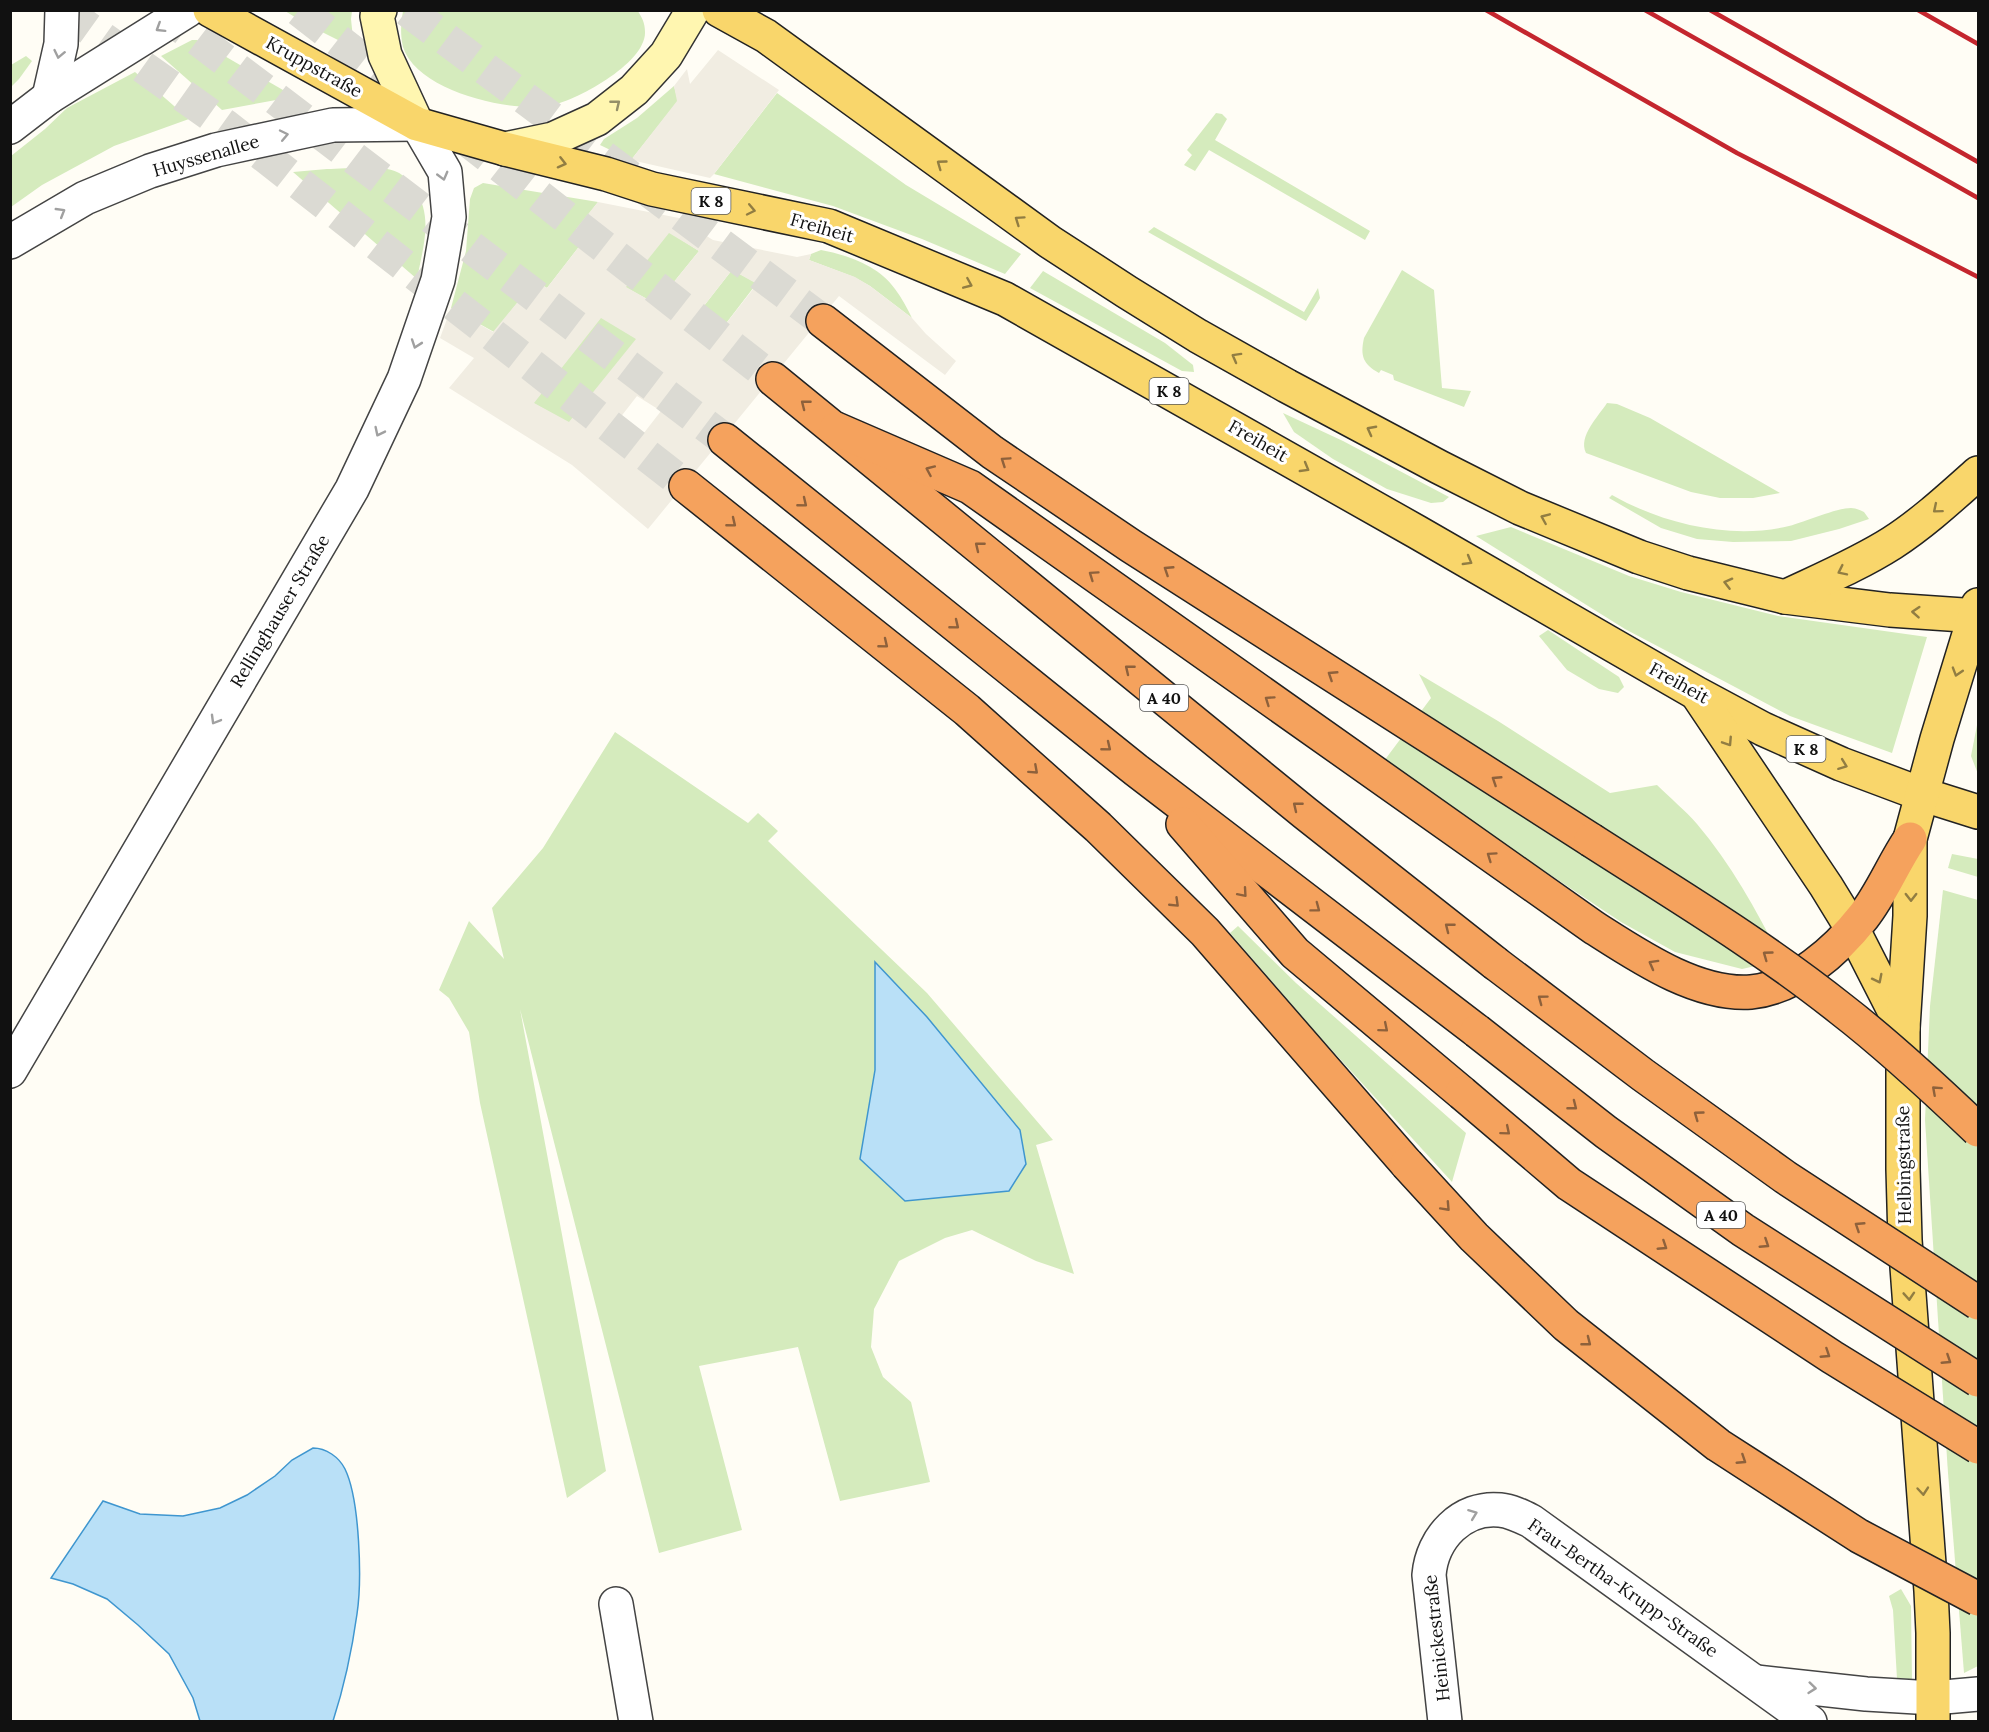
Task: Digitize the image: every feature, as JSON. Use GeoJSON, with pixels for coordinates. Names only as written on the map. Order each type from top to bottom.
{"type":"FeatureCollection","features":[{"type":"Feature","properties":{"kind":"highway"},"geometry":{"type":"LineString","coordinates":[[823,321],[992,452],[1131,546],[1731,930],[1840,1008],[1902,1060],[1978,1130]]}},
{"type":"Feature","properties":{"kind":"highway","name":"A 40"},"geometry":{"type":"LineString","coordinates":[[773,379],[1305,813],[1495,963],[1643,1076],[1785,1177],[1978,1303]]}},
{"type":"Feature","properties":{"kind":"highway"},"geometry":{"type":"LineString","coordinates":[[836,429],[970,487],[1583,920],[1661,968],[1707,986],[1730,991],[1752,992],[1770,988],[1805,971],[1832,950],[1852,930],[1878,896],[1910,838]]}},
{"type":"Feature","properties":{"kind":"highway","name":"A 40"},"geometry":{"type":"LineString","coordinates":[[725,440],[1136,770],[1606,1132],[1743,1230],[1978,1380]]}},
{"type":"Feature","properties":{"kind":"highway"},"geometry":{"type":"LineString","coordinates":[[686,486],[967,710],[1098,827],[1204,932],[1474,1237],[1566,1325],[1718,1445],[1859,1536],[1978,1599]]}},
{"type":"Feature","properties":{"kind":"highway"},"geometry":{"type":"LineString","coordinates":[[1136,770],[1295,953],[1569,1184],[1832,1357],[1978,1447]]}},
{"type":"Feature","properties":{"kind":"main road","name":"Kruppstraße"},"geometry":{"type":"LineString","coordinates":[[210,10],[417,124]]}},
{"type":"Feature","properties":{"kind":"main road"},"geometry":{"type":"LineString","coordinates":[[380,10],[377,16],[385,55],[417,124]]}},
{"type":"Feature","properties":{"kind":"main road","name":"Freiheit"},"geometry":{"type":"LineString","coordinates":[[506,149],[553,139],[597,119],[634,90],[666,55],[693,10]]}},
{"type":"Feature","properties":{"kind":"main road"},"geometry":{"type":"LineString","coordinates":[[719,10],[765,36],[1050,242],[1198,336],[1287,386],[1520,508],[1639,557],[1688,573],[1785,597],[1890,610],[1977,613]]}},
{"type":"Feature","properties":{"kind":"main road","name":"Freiheit"},"geometry":{"type":"LineString","coordinates":[[417,124],[606,174],[652,189],[829,226],[1005,299],[1763,729],[1823,756],[1921,794],[1978,812]]}},
{"type":"Feature","properties":{"kind":"main road"},"geometry":{"type":"LineString","coordinates":[[1785,597],[1844,570],[1893,542],[1934,512],[1978,473]]}},
{"type":"Feature","properties":{"kind":"main road","name":"Helbingstraße"},"geometry":{"type":"LineString","coordinates":[[1933,1710],[1931,1591],[1905,1240],[1903,1169],[1903,1028],[1911,916],[1910,838],[1921,794],[1977,613]]}},
{"type":"Feature","properties":{"kind":"main road"},"geometry":{"type":"LineString","coordinates":[[1696,693],[1794,837],[1852,930],[1903,1028]]}},
{"type":"Feature","properties":{"kind":"street"},"geometry":{"type":"LineString","coordinates":[[49,97],[61,44],[62,10]]}},
{"type":"Feature","properties":{"kind":"street"},"geometry":{"type":"LineString","coordinates":[[10,127],[49,97],[188,10]]}},
{"type":"Feature","properties":{"kind":"street","name":"Huyssenallee"},"geometry":{"type":"LineString","coordinates":[[10,242],[85,198],[150,171],[216,150],[333,125],[417,124]]}},
{"type":"Feature","properties":{"kind":"street","name":"Rellinghauser Straße"},"geometry":{"type":"LineString","coordinates":[[10,1071],[352,489],[404,379],[438,280],[450,217],[444,172],[417,124]]}},
{"type":"Feature","properties":{"kind":"street","name":"Frau-Bertha-Krupp-Straße"},"geometry":{"type":"LineString","coordinates":[[1433,1554],[1445,1533],[1456,1522],[1472,1513],[1488,1509],[1518,1514],[1531,1521],[1810,1722]]}},
{"type":"Feature","properties":{"kind":"street","name":"Heinickestraße"},"geometry":{"type":"LineString","coordinates":[[1433,1554],[1429,1575],[1445,1722]]}},
{"type":"Feature","properties":{"kind":"street"},"geometry":{"type":"LineString","coordinates":[[616,1604],[636,1722]]}},
{"type":"Feature","properties":{"kind":"street","name":"Frau-Bertha-Krupp-Straße"},"geometry":{"type":"LineString","coordinates":[[1754,1682],[1866,1694],[1933,1710],[1978,1694]]}},
{"type":"Feature","properties":{"kind":"green space"},"geometry":{"type":"Polygon","coordinates":[[[637,10],[643,20],[645,32],[642,44],[634,56],[622,68],[591,89],[548,106],[510,106],[488,102],[444,87],[426,76],[412,62],[403,47],[401,38],[403,11],[637,10]]]}},
{"type":"Feature","properties":{"kind":"green space"},"geometry":{"type":"Polygon","coordinates":[[[285,11],[352,11],[354,48],[308,25],[285,11]]]}},
{"type":"Feature","properties":{"kind":"green space"},"geometry":{"type":"Polygon","coordinates":[[[192,40],[197,40],[283,90],[288,94],[287,98],[222,110],[161,56],[192,40]]]}},
{"type":"Feature","properties":{"kind":"green space"},"geometry":{"type":"Polygon","coordinates":[[[26,56],[32,61],[11,87],[11,65],[26,56]]]}},
{"type":"Feature","properties":{"kind":"green space"},"geometry":{"type":"Polygon","coordinates":[[[135,72],[189,119],[114,146],[42,185],[11,207],[11,156],[67,108],[135,72]]]}},
{"type":"Feature","properties":{"kind":"green space"},"geometry":{"type":"Polygon","coordinates":[[[674,86],[678,101],[631,160],[600,145],[604,139],[637,118],[674,86]]]}},
{"type":"Feature","properties":{"kind":"green space"},"geometry":{"type":"Polygon","coordinates":[[[777,93],[906,185],[1021,254],[1005,274],[922,239],[833,206],[714,174],[777,93]]]}},
{"type":"Feature","properties":{"kind":"green space"},"geometry":{"type":"Polygon","coordinates":[[[1216,113],[1222,114],[1227,119],[1215,140],[1370,231],[1365,240],[1209,150],[1195,171],[1184,165],[1192,155],[1187,150],[1216,113]]]}},
{"type":"Feature","properties":{"kind":"green space"},"geometry":{"type":"Polygon","coordinates":[[[327,169],[390,170],[402,175],[411,183],[420,199],[425,221],[424,244],[417,279],[293,172],[327,169]]]}},
{"type":"Feature","properties":{"kind":"green space"},"geometry":{"type":"Polygon","coordinates":[[[483,183],[598,202],[577,229],[588,235],[547,288],[535,281],[494,332],[451,308],[466,251],[470,199],[474,188],[483,183]]]}},
{"type":"Feature","properties":{"kind":"green space"},"geometry":{"type":"Polygon","coordinates":[[[1154,227],[1304,312],[1318,288],[1320,298],[1306,321],[1148,232],[1154,227]]]}},
{"type":"Feature","properties":{"kind":"green space"},"geometry":{"type":"Polygon","coordinates":[[[669,232],[699,251],[656,304],[625,287],[669,232]]]}},
{"type":"Feature","properties":{"kind":"green space"},"geometry":{"type":"Polygon","coordinates":[[[821,250],[852,258],[872,268],[898,292],[912,318],[870,286],[854,277],[809,260],[811,254],[821,250]]]}},
{"type":"Feature","properties":{"kind":"green space"},"geometry":{"type":"Polygon","coordinates":[[[732,270],[757,283],[714,339],[689,325],[732,270]]]}},
{"type":"Feature","properties":{"kind":"green space"},"geometry":{"type":"Polygon","coordinates":[[[1402,270],[1434,290],[1442,388],[1471,391],[1464,407],[1394,380],[1393,375],[1381,370],[1379,373],[1364,359],[1362,350],[1364,338],[1402,270]]]}},
{"type":"Feature","properties":{"kind":"green space"},"geometry":{"type":"Polygon","coordinates":[[[1043,271],[1165,343],[1193,365],[1194,372],[1182,371],[1030,288],[1043,271]]]}},
{"type":"Feature","properties":{"kind":"green space"},"geometry":{"type":"Polygon","coordinates":[[[601,317],[637,339],[569,423],[533,403],[601,317]]]}},
{"type":"Feature","properties":{"kind":"green space"},"geometry":{"type":"Polygon","coordinates":[[[1607,403],[1617,404],[1650,418],[1780,493],[1753,498],[1720,498],[1691,492],[1586,453],[1584,447],[1587,433],[1607,403]]]}},
{"type":"Feature","properties":{"kind":"green space"},"geometry":{"type":"Polygon","coordinates":[[[1283,413],[1343,441],[1449,497],[1443,502],[1431,503],[1387,489],[1333,459],[1294,432],[1283,413]]]}},
{"type":"Feature","properties":{"kind":"green space"},"geometry":{"type":"Polygon","coordinates":[[[1612,495],[1653,514],[1698,527],[1721,530],[1767,530],[1851,508],[1864,512],[1869,519],[1791,541],[1733,542],[1697,539],[1661,528],[1609,498],[1612,495]]]}},
{"type":"Feature","properties":{"kind":"green space"},"geometry":{"type":"Polygon","coordinates":[[[1511,527],[1629,576],[1681,592],[1778,616],[1927,637],[1892,753],[1790,716],[1625,629],[1476,536],[1511,527]]]}},
{"type":"Feature","properties":{"kind":"green space"},"geometry":{"type":"Polygon","coordinates":[[[1548,630],[1619,677],[1624,687],[1618,693],[1599,689],[1567,670],[1539,636],[1548,630]]]}},
{"type":"Feature","properties":{"kind":"green space"},"geometry":{"type":"Polygon","coordinates":[[[1419,674],[1498,721],[1610,793],[1657,785],[1692,819],[1722,856],[1782,960],[1742,969],[1675,952],[1621,922],[1384,761],[1431,698],[1419,674]]]}},
{"type":"Feature","properties":{"kind":"green space"},"geometry":{"type":"Polygon","coordinates":[[[1978,720],[1978,774],[1971,756],[1978,720]]]}},
{"type":"Feature","properties":{"kind":"green space"},"geometry":{"type":"Polygon","coordinates":[[[615,732],[748,823],[758,813],[778,831],[768,841],[927,993],[1053,1140],[1036,1145],[1074,1274],[1036,1261],[972,1230],[945,1238],[899,1261],[874,1309],[871,1347],[883,1377],[911,1402],[930,1482],[840,1501],[798,1347],[699,1366],[742,1530],[659,1553],[520,1009],[606,1471],[567,1498],[480,1103],[469,1032],[449,998],[439,990],[469,921],[504,959],[492,908],[543,848],[615,732]]]}},
{"type":"Feature","properties":{"kind":"green space"},"geometry":{"type":"Polygon","coordinates":[[[1952,854],[1978,859],[1978,877],[1948,868],[1952,854]]]}},
{"type":"Feature","properties":{"kind":"green space"},"geometry":{"type":"Polygon","coordinates":[[[1943,890],[1978,900],[1978,1666],[1964,1673],[1948,1473],[1925,1120],[1930,1006],[1943,890]]]}},
{"type":"Feature","properties":{"kind":"green space"},"geometry":{"type":"Polygon","coordinates":[[[1238,926],[1296,983],[1466,1133],[1452,1182],[1320,1037],[1230,933],[1238,926]]]}},
{"type":"Feature","properties":{"kind":"green space"},"geometry":{"type":"Polygon","coordinates":[[[1901,1589],[1911,1606],[1912,1681],[1897,1679],[1893,1610],[1889,1596],[1901,1589]]]}},
{"type":"Feature","properties":{"kind":"shaded area"},"geometry":{"type":"Polygon","coordinates":[[[718,50],[779,90],[714,174],[710,178],[631,160],[677,101],[674,86],[687,69],[690,84],[718,50]]]}},
{"type":"Feature","properties":{"kind":"shaded area"},"geometry":{"type":"Polygon","coordinates":[[[598,202],[694,221],[705,235],[713,240],[797,257],[811,254],[809,260],[855,277],[870,286],[912,318],[956,361],[945,375],[839,296],[648,529],[572,465],[449,388],[474,358],[440,338],[451,308],[493,332],[535,281],[547,288],[588,235],[576,229],[598,202]],[[669,233],[626,287],[656,304],[699,251],[669,233]],[[732,270],[689,325],[714,339],[757,284],[732,270]],[[601,318],[534,403],[569,422],[636,339],[601,318]],[[637,396],[602,441],[626,456],[661,411],[637,396]]]}},
{"type":"Feature","properties":{"kind":"water"},"geometry":{"type":"Polygon","coordinates":[[[875,962],[927,1017],[1020,1130],[1026,1164],[1009,1191],[905,1201],[860,1159],[875,1070],[875,962]]]}},
{"type":"Feature","properties":{"kind":"water"},"geometry":{"type":"Polygon","coordinates":[[[313,1448],[332,1454],[345,1469],[357,1520],[359,1600],[353,1641],[333,1721],[200,1721],[193,1698],[169,1654],[107,1599],[73,1584],[51,1578],[103,1501],[140,1514],[183,1516],[220,1508],[247,1495],[275,1476],[292,1460],[313,1448]]]}},
{"type":"Feature","properties":{"kind":"tunnel"},"geometry":{"type":"LineString","coordinates":[[63,10],[226,126],[686,486]]}},
{"type":"Feature","properties":{"kind":"tunnel"},"geometry":{"type":"LineString","coordinates":[[159,10],[725,440]]}},
{"type":"Feature","properties":{"kind":"tunnel"},"geometry":{"type":"LineString","coordinates":[[299,10],[407,94]]}},
{"type":"Feature","properties":{"kind":"tunnel"},"geometry":{"type":"LineString","coordinates":[[407,10],[823,321]]}},
{"type":"Feature","properties":{"kind":"tunnel"},"geometry":{"type":"LineString","coordinates":[[462,136],[773,379]]}},
{"type":"Feature","properties":{"kind":"railway"},"geometry":{"type":"LineString","coordinates":[[1486,10],[1737,153],[1978,277]]}},
{"type":"Feature","properties":{"kind":"railway"},"geometry":{"type":"LineString","coordinates":[[1645,10],[1978,198]]}},
{"type":"Feature","properties":{"kind":"railway"},"geometry":{"type":"LineString","coordinates":[[1710,10],[1978,162]]}},
{"type":"Feature","properties":{"kind":"railway"},"geometry":{"type":"LineString","coordinates":[[1918,10],[1978,44]]}}]}
